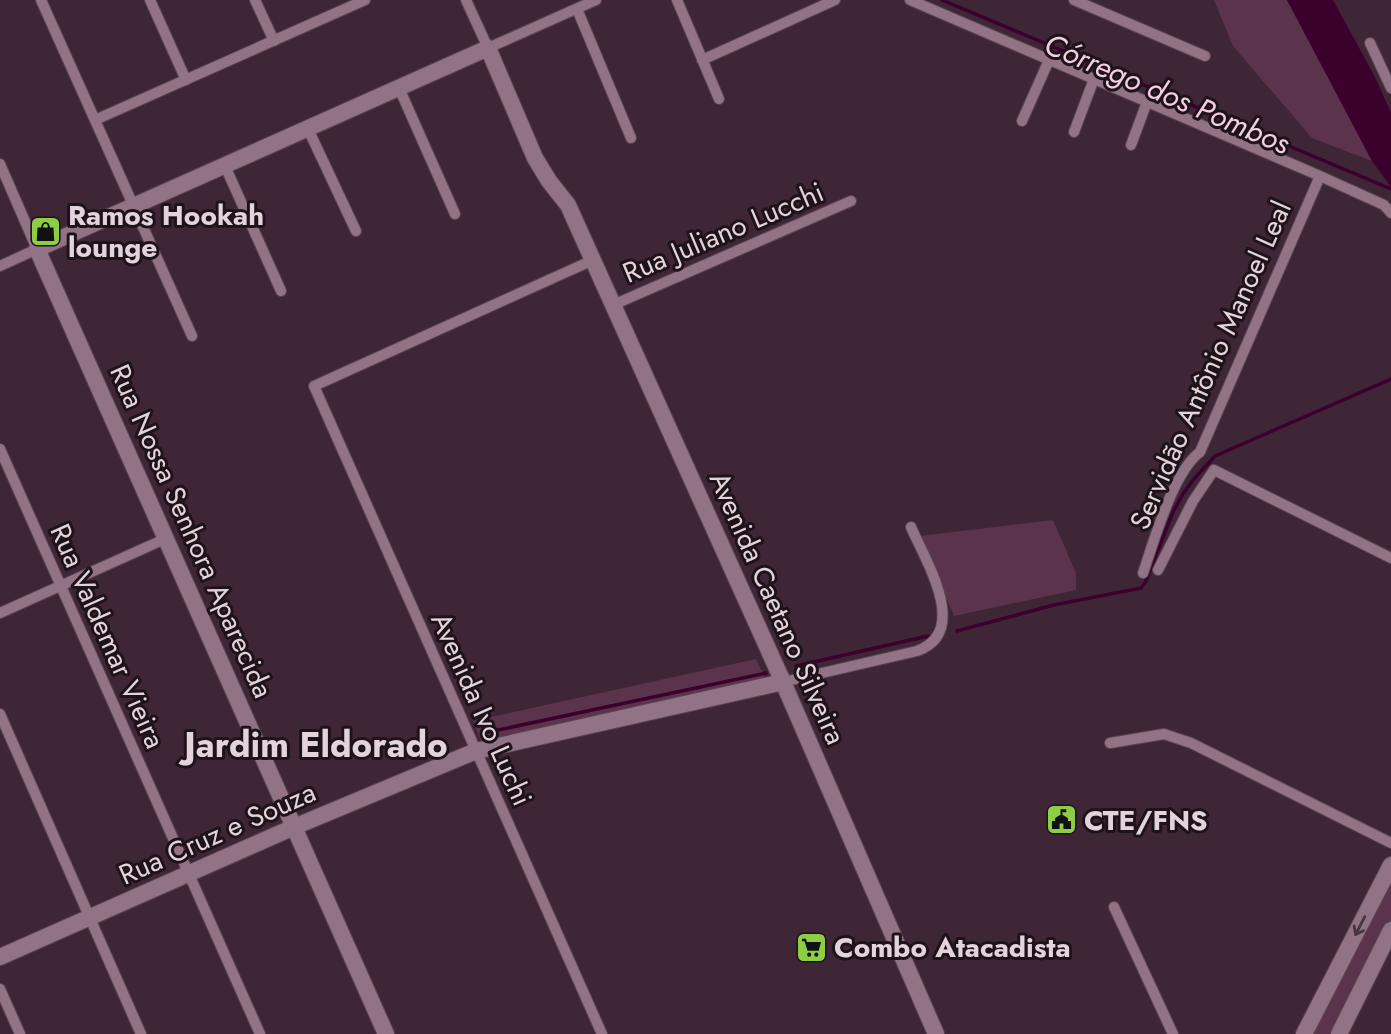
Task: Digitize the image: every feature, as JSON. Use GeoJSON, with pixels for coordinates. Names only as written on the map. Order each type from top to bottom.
{"type":"FeatureCollection","features":[{"type":"Feature","properties":{"kind":"street"},"geometry":{"type":"LineString","coordinates":[[41,0],[192,337]]}},
{"type":"Feature","properties":{"kind":"street"},"geometry":{"type":"LineString","coordinates":[[150,0],[186,80]]}},
{"type":"Feature","properties":{"kind":"street"},"geometry":{"type":"LineString","coordinates":[[256,0],[274,41]]}},
{"type":"Feature","properties":{"kind":"street"},"geometry":{"type":"LineString","coordinates":[[466,0],[488,48]]}},
{"type":"Feature","properties":{"kind":"street"},"geometry":{"type":"LineString","coordinates":[[0,266],[596,0]]}},
{"type":"Feature","properties":{"kind":"street"},"geometry":{"type":"LineString","coordinates":[[677,0],[719,99]]}},
{"type":"Feature","properties":{"kind":"street"},"geometry":{"type":"LineString","coordinates":[[702,60],[835,0]]}},
{"type":"Feature","properties":{"kind":"street"},"geometry":{"type":"LineString","coordinates":[[910,0],[1320,176],[1384,205],[1391,213]]}},
{"type":"Feature","properties":{"kind":"street"},"geometry":{"type":"LineString","coordinates":[[1074,0],[1205,56]]}},
{"type":"Feature","properties":{"kind":"street"},"geometry":{"type":"LineString","coordinates":[[95,120],[362,1]]}},
{"type":"Feature","properties":{"kind":"street"},"geometry":{"type":"LineString","coordinates":[[577,9],[631,138]]}},
{"type":"Feature","properties":{"kind":"street"},"geometry":{"type":"LineString","coordinates":[[1370,43],[1391,88]]}},
{"type":"Feature","properties":{"kind":"street","name":"Avenida Caetano Silveira"},"geometry":{"type":"LineString","coordinates":[[488,48],[535,158],[568,205],[613,304],[783,682],[936,1034]]}},
{"type":"Feature","properties":{"kind":"street"},"geometry":{"type":"LineString","coordinates":[[1022,121],[1049,60]]}},
{"type":"Feature","properties":{"kind":"street"},"geometry":{"type":"LineString","coordinates":[[1074,132],[1094,79]]}},
{"type":"Feature","properties":{"kind":"street"},"geometry":{"type":"LineString","coordinates":[[399,88],[455,214]]}},
{"type":"Feature","properties":{"kind":"street"},"geometry":{"type":"LineString","coordinates":[[1131,145],[1147,102]]}},
{"type":"Feature","properties":{"kind":"street"},"geometry":{"type":"LineString","coordinates":[[308,129],[356,231]]}},
{"type":"Feature","properties":{"kind":"street","name":"Rua Nossa Senhora Aparecida"},"geometry":{"type":"LineString","coordinates":[[0,164],[386,1034]]}},
{"type":"Feature","properties":{"kind":"street"},"geometry":{"type":"LineString","coordinates":[[225,166],[281,291]]}},
{"type":"Feature","properties":{"kind":"street","name":"Servidão Antônio Manoel Leal"},"geometry":{"type":"LineString","coordinates":[[1143,573],[1169,501],[1186,467],[1201,453],[1320,176]]}},
{"type":"Feature","properties":{"kind":"street","name":"Rua Juliano Lucchi"},"geometry":{"type":"LineString","coordinates":[[613,304],[851,201]]}},
{"type":"Feature","properties":{"kind":"street","name":"Avenida Ivo Luchi"},"geometry":{"type":"LineString","coordinates":[[593,260],[314,386],[601,1034]]}},
{"type":"Feature","properties":{"kind":"street","name":"Rua Valdemar Vieira"},"geometry":{"type":"LineString","coordinates":[[0,449],[260,1034]]}},
{"type":"Feature","properties":{"kind":"street"},"geometry":{"type":"LineString","coordinates":[[1201,453],[1213,469],[1391,558]]}},
{"type":"Feature","properties":{"kind":"street"},"geometry":{"type":"LineString","coordinates":[[1158,570],[1193,501],[1213,469]]}},
{"type":"Feature","properties":{"kind":"street"},"geometry":{"type":"LineString","coordinates":[[783,682],[918,651],[933,642],[940,632],[944,611],[911,527]]}},
{"type":"Feature","properties":{"kind":"street"},"geometry":{"type":"LineString","coordinates":[[0,613],[167,538]]}},
{"type":"Feature","properties":{"kind":"street","name":"Rua Cruz e Souza"},"geometry":{"type":"LineString","coordinates":[[0,957],[294,827],[476,751],[783,682]]}},
{"type":"Feature","properties":{"kind":"street"},"geometry":{"type":"LineString","coordinates":[[0,714],[141,1034]]}},
{"type":"Feature","properties":{"kind":"street"},"geometry":{"type":"LineString","coordinates":[[1110,743],[1164,734],[1172,736],[1391,843]]}},
{"type":"Feature","properties":{"kind":"street"},"geometry":{"type":"LineString","coordinates":[[1304,1034],[1391,865]]}},
{"type":"Feature","properties":{"kind":"street"},"geometry":{"type":"LineString","coordinates":[[1114,907],[1173,1034]]}},
{"type":"Feature","properties":{"kind":"street"},"geometry":{"type":"LineString","coordinates":[[1340,1033],[1391,930]]}},
{"type":"Feature","properties":{"kind":"street"},"geometry":{"type":"LineString","coordinates":[[0,989],[20,1034]]}},
{"type":"Feature","properties":{"kind":"shaded area"},"geometry":{"type":"Polygon","coordinates":[[[1214,0],[1287,0],[1372,161],[1312,138],[1233,46],[1214,0]]]}},
{"type":"Feature","properties":{"kind":"shaded area"},"geometry":{"type":"Polygon","coordinates":[[[1287,0],[1333,0],[1375,77],[1391,113],[1391,187],[1372,161],[1287,0]]]}},
{"type":"Feature","properties":{"kind":"shaded area"},"geometry":{"type":"Polygon","coordinates":[[[1053,520],[1076,573],[1076,590],[954,616],[920,536],[1053,520]]]}},
{"type":"Feature","properties":{"kind":"shaded area"},"geometry":{"type":"Polygon","coordinates":[[[756,659],[765,678],[483,747],[473,721],[756,659]]]}},
{"type":"Feature","properties":{"kind":"shaded area"},"geometry":{"type":"Polygon","coordinates":[[[1391,877],[1391,924],[1335,1034],[1312,1034],[1391,877]]]}},
{"type":"Feature","properties":{"kind":"waterway","name":"Córrego dos Pombos"},"geometry":{"type":"LineString","coordinates":[[942,0],[1391,189]]}},
{"type":"Feature","properties":{"kind":"waterway"},"geometry":{"type":"LineString","coordinates":[[957,631],[1054,605],[1141,588],[1183,494],[1215,456],[1391,379]]}},
{"type":"Feature","properties":{"kind":"waterway"},"geometry":{"type":"LineString","coordinates":[[796,666],[928,636]]}},
{"type":"Feature","properties":{"kind":"waterway"},"geometry":{"type":"LineString","coordinates":[[484,733],[766,673]]}},
{"type":"Feature","properties":{"kind":"place","name":"Ramos Hookah lounge"},"geometry":{"type":"Point","coordinates":[45,231]}},
{"type":"Feature","properties":{"kind":"place","name":"CTE/FNS"},"geometry":{"type":"Point","coordinates":[1061,820]}},
{"type":"Feature","properties":{"kind":"place","name":"Combo Atacadista"},"geometry":{"type":"Point","coordinates":[811,947]}},
{"type":"Feature","properties":{"kind":"district","name":"Jardim Eldorado"},"geometry":{"type":"Point","coordinates":[316,745]}}]}
